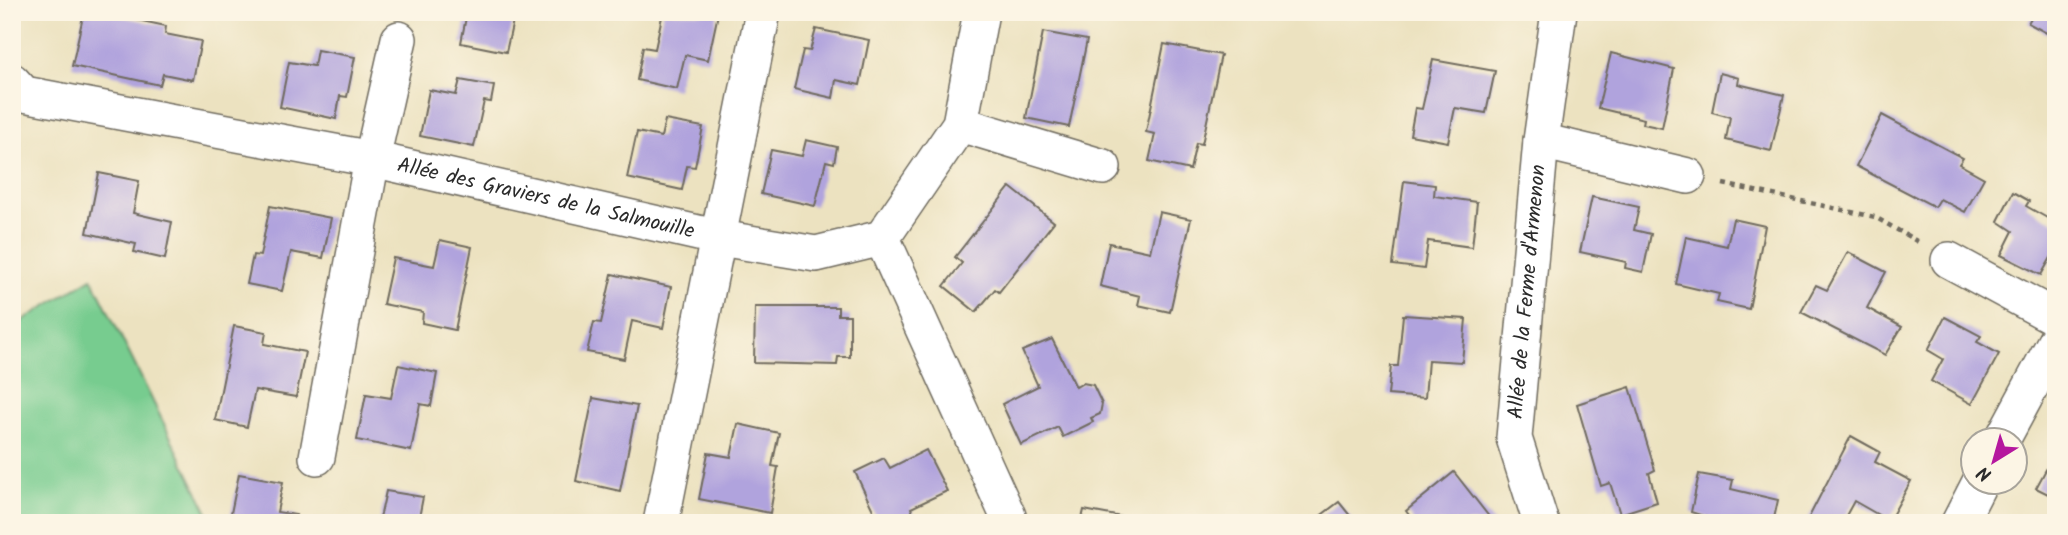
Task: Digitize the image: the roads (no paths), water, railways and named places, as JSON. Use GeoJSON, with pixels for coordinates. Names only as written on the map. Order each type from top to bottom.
{"type":"FeatureCollection","features":[{"type":"Feature","properties":{"kind":"street","name":"Allée des Graviers de la Salmouille"},"geometry":{"type":"LineString","coordinates":[[661,523],[763,12]]}},
{"type":"Feature","properties":{"kind":"street"},"geometry":{"type":"LineString","coordinates":[[981,12],[960,124],[882,238],[1009,516]]}},
{"type":"Feature","properties":{"kind":"street","name":"Allée de la Ferme d'Armenon"},"geometry":{"type":"LineString","coordinates":[[1541,523],[1514,438],[1541,141],[1559,12]]}},
{"type":"Feature","properties":{"kind":"street","name":"Allée des Graviers de la Salmouille"},"geometry":{"type":"LineString","coordinates":[[317,457],[372,159],[399,39]]}},
{"type":"Feature","properties":{"kind":"street","name":"Allée des Graviers de la Salmouille"},"geometry":{"type":"LineString","coordinates":[[16,92],[372,159],[720,238],[816,254],[882,238]]}},
{"type":"Feature","properties":{"kind":"street"},"geometry":{"type":"LineString","coordinates":[[960,124],[1103,166]]}},
{"type":"Feature","properties":{"kind":"street","name":"Allée de la Ferme d'Armenon"},"geometry":{"type":"LineString","coordinates":[[1541,141],[1688,176]]}},
{"type":"Feature","properties":{"kind":"street"},"geometry":{"type":"LineString","coordinates":[[1949,260],[2056,318]]}},
{"type":"Feature","properties":{"kind":"street"},"geometry":{"type":"LineString","coordinates":[[2014,426],[2046,383],[2056,340]]}},
{"type":"Feature","properties":{"kind":"street"},"geometry":{"type":"LineString","coordinates":[[1959,523],[1973,496]]}}]}
